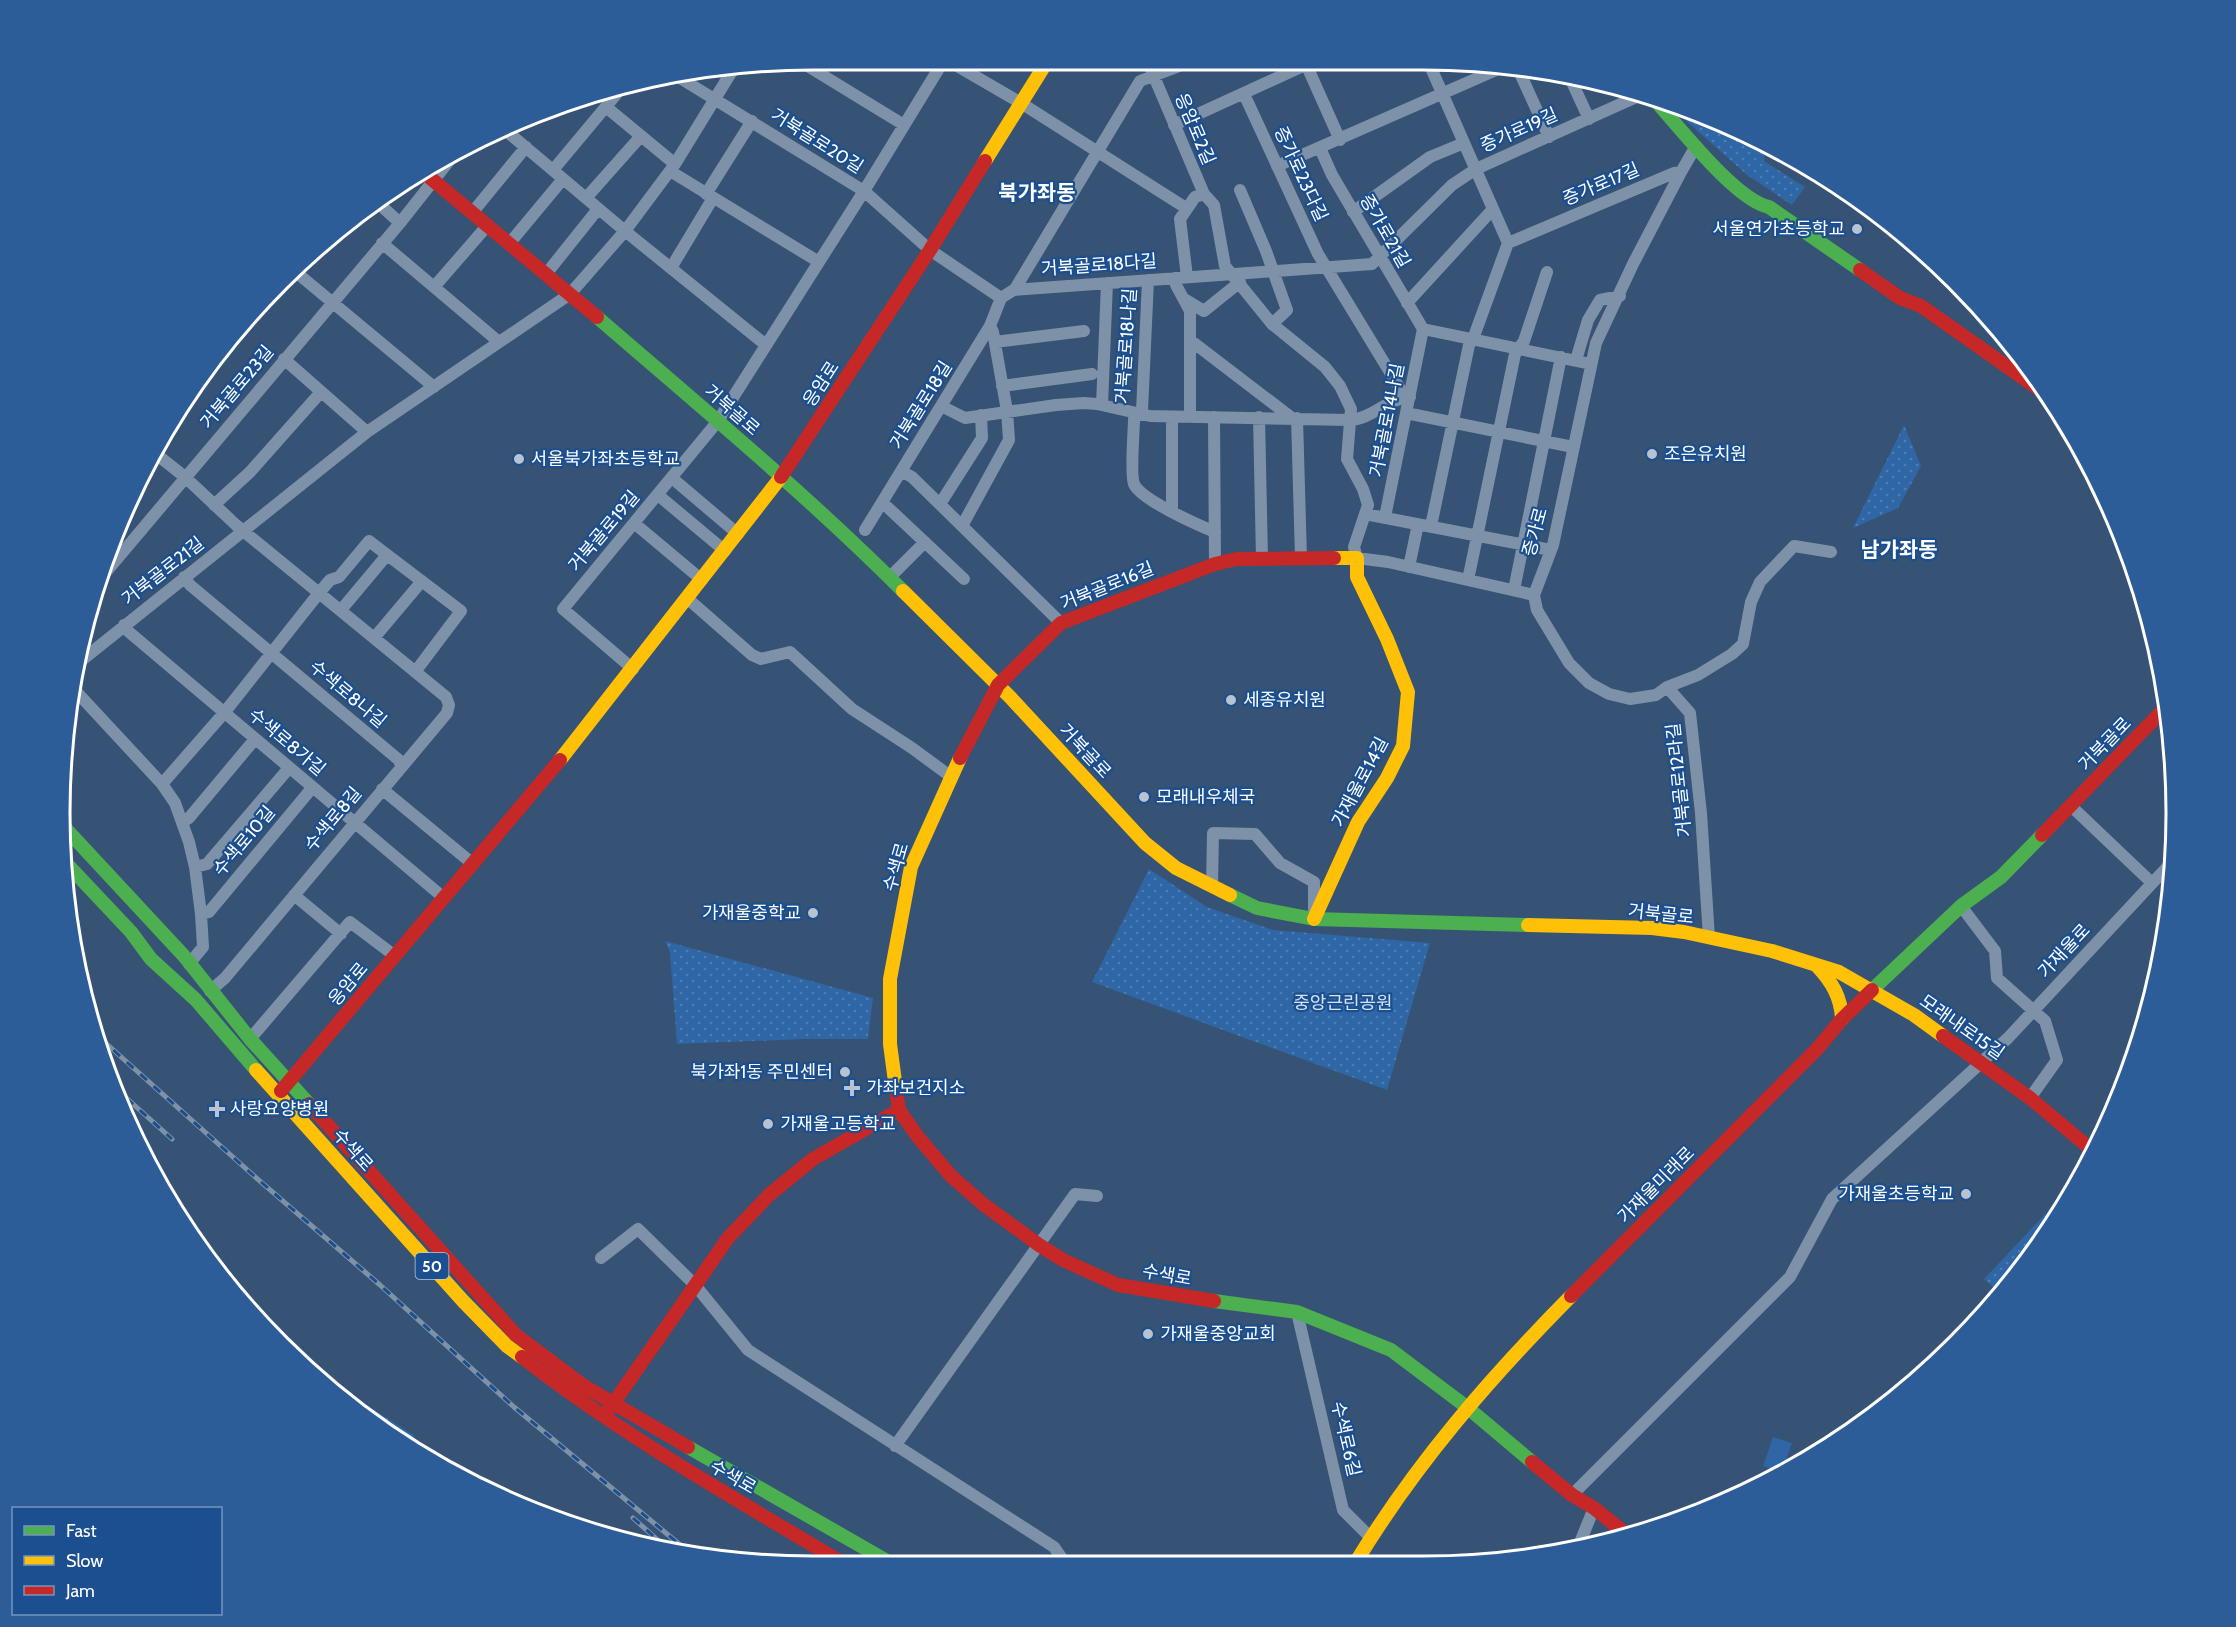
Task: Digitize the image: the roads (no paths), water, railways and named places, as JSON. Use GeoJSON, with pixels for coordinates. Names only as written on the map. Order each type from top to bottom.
{"type":"FeatureCollection","features":[{"type":"Feature","properties":{"kind":"main road","name":"응암로"},"geometry":{"type":"LineString","coordinates":[[278,1094],[473,864],[633,669],[782,476],[930,250],[1042,70]]}},
{"type":"Feature","properties":{"kind":"main road"},"geometry":{"type":"LineString","coordinates":[[1665,112],[1728,180],[1760,206],[1768,207],[1900,298],[1921,306],[2023,377]]}},
{"type":"Feature","properties":{"kind":"main road","name":"거북골로"},"geometry":{"type":"LineString","coordinates":[[429,178],[570,294],[782,476],[847,535],[998,685],[1145,843],[1176,868],[1257,908],[1314,919],[1653,928],[1709,938],[1814,963],[1839,972],[1872,990],[1961,906],[2001,878],[2159,715]]}},
{"type":"Feature","properties":{"kind":"main road","name":"거북골로16길"},"geometry":{"type":"LineString","coordinates":[[998,685],[1061,623],[1215,564],[1237,559],[1357,558]]}},
{"type":"Feature","properties":{"kind":"main road","name":"가재울로14길"},"geometry":{"type":"LineString","coordinates":[[1314,919],[1358,822],[1387,778],[1403,746],[1408,692],[1387,639],[1357,577],[1357,558]]}},
{"type":"Feature","properties":{"kind":"main road","name":"수색로"},"geometry":{"type":"LineString","coordinates":[[998,685],[950,776],[910,867],[890,979],[890,1044],[899,1110],[951,1176],[983,1204],[1063,1260],[1118,1285],[1203,1300],[1297,1312],[1391,1350],[1468,1408]]}},
{"type":"Feature","properties":{"kind":"main road","name":"수색로"},"geometry":{"type":"LineString","coordinates":[[71,834],[189,964],[250,1039],[516,1335],[575,1380],[613,1404],[880,1556]]}},
{"type":"Feature","properties":{"kind":"main road","name":"수색로"},"geometry":{"type":"LineString","coordinates":[[73,870],[131,932],[151,958],[196,1000],[463,1301],[507,1346],[604,1418],[695,1476],[831,1556]]}},
{"type":"Feature","properties":{"kind":"main road"},"geometry":{"type":"LineString","coordinates":[[1814,963],[1837,992],[1842,1005],[1842,1019]]}},
{"type":"Feature","properties":{"kind":"main road","name":"가재울미래로"},"geometry":{"type":"LineString","coordinates":[[1370,1537],[1440,1439],[1530,1338],[1818,1048],[1842,1019],[1872,990]]}},
{"type":"Feature","properties":{"kind":"main road","name":"모래내로15길"},"geometry":{"type":"LineString","coordinates":[[1872,990],[1914,1015],[1980,1061],[2030,1098],[2087,1146]]}},
{"type":"Feature","properties":{"kind":"main road"},"geometry":{"type":"LineString","coordinates":[[604,1418],[728,1238],[769,1195],[813,1159],[862,1129],[899,1110]]}},
{"type":"Feature","properties":{"kind":"main road"},"geometry":{"type":"LineString","coordinates":[[1468,1408],[1572,1495],[1594,1508],[1620,1529]]}},
{"type":"Feature","properties":{"kind":"main road"},"geometry":{"type":"LineString","coordinates":[[1359,1556],[1370,1537]]}},
{"type":"Feature","properties":{"kind":"street"},"geometry":{"type":"LineString","coordinates":[[814,70],[904,125]]}},
{"type":"Feature","properties":{"kind":"street","name":"거북골로20길"},"geometry":{"type":"LineString","coordinates":[[718,421],[939,70]]}},
{"type":"Feature","properties":{"kind":"street"},"geometry":{"type":"LineString","coordinates":[[963,70],[1021,103],[1186,208]]}},
{"type":"Feature","properties":{"kind":"street","name":"응암로2길"},"geometry":{"type":"LineString","coordinates":[[1151,70],[1204,194],[1214,205],[1225,266],[1272,324],[1330,373],[1340,386],[1351,409],[1347,459],[1363,489],[1368,505],[1365,514]]}},
{"type":"Feature","properties":{"kind":"street","name":"응암로2길"},"geometry":{"type":"LineString","coordinates":[[1154,77],[1171,70]]}},
{"type":"Feature","properties":{"kind":"street"},"geometry":{"type":"LineString","coordinates":[[1174,125],[1294,70]]}},
{"type":"Feature","properties":{"kind":"street"},"geometry":{"type":"LineString","coordinates":[[1314,70],[1340,140]]}},
{"type":"Feature","properties":{"kind":"street"},"geometry":{"type":"LineString","coordinates":[[1431,526],[1469,345],[1508,243],[1432,70]]}},
{"type":"Feature","properties":{"kind":"street"},"geometry":{"type":"LineString","coordinates":[[1277,166],[1443,93],[1479,73]]}},
{"type":"Feature","properties":{"kind":"street","name":"거북골로21길"},"geometry":{"type":"LineString","coordinates":[[88,655],[368,432],[570,294],[625,231],[672,167],[729,76]]}},
{"type":"Feature","properties":{"kind":"street"},"geometry":{"type":"LineString","coordinates":[[864,191],[930,250],[1001,298],[1014,290],[1140,81],[1154,77]]}},
{"type":"Feature","properties":{"kind":"street"},"geometry":{"type":"LineString","coordinates":[[1522,78],[1549,137]]}},
{"type":"Feature","properties":{"kind":"street","name":"거북골로20길"},"geometry":{"type":"LineString","coordinates":[[687,82],[864,191]]}},
{"type":"Feature","properties":{"kind":"street"},"geometry":{"type":"LineString","coordinates":[[1574,87],[1589,119]]}},
{"type":"Feature","properties":{"kind":"street","name":"증가로23다길"},"geometry":{"type":"LineString","coordinates":[[1244,94],[1326,267],[1402,392],[1410,397]]}},
{"type":"Feature","properties":{"kind":"street"},"geometry":{"type":"LineString","coordinates":[[553,170],[613,98]]}},
{"type":"Feature","properties":{"kind":"street","name":"증가로19길"},"geometry":{"type":"LineString","coordinates":[[1476,169],[1629,100]]}},
{"type":"Feature","properties":{"kind":"street"},"geometry":{"type":"LineString","coordinates":[[606,107],[641,136],[672,167],[709,196],[819,262]]}},
{"type":"Feature","properties":{"kind":"street","name":"거북골로20길"},"geometry":{"type":"LineString","coordinates":[[671,268],[752,121]]}},
{"type":"Feature","properties":{"kind":"street"},"geometry":{"type":"LineString","coordinates":[[511,135],[598,209],[766,345]]}},
{"type":"Feature","properties":{"kind":"street"},"geometry":{"type":"LineString","coordinates":[[585,198],[641,136]]}},
{"type":"Feature","properties":{"kind":"street"},"geometry":{"type":"LineString","coordinates":[[1353,212],[1430,157],[1464,143]]}},
{"type":"Feature","properties":{"kind":"street"},"geometry":{"type":"LineString","coordinates":[[1681,172],[1696,146]]}},
{"type":"Feature","properties":{"kind":"street"},"geometry":{"type":"LineString","coordinates":[[472,213],[526,147]]}},
{"type":"Feature","properties":{"kind":"street","name":"증가로21길"},"geometry":{"type":"LineString","coordinates":[[1320,148],[1353,212],[1423,329]]}},
{"type":"Feature","properties":{"kind":"street"},"geometry":{"type":"LineString","coordinates":[[1272,270],[1372,264],[1452,185],[1476,169]]}},
{"type":"Feature","properties":{"kind":"street","name":"증가로17길"},"geometry":{"type":"LineString","coordinates":[[1508,243],[1681,172]]}},
{"type":"Feature","properties":{"kind":"street","name":"증가로"},"geometry":{"type":"LineString","coordinates":[[1534,595],[1551,550],[1596,343],[1681,172]]}},
{"type":"Feature","properties":{"kind":"street"},"geometry":{"type":"LineString","coordinates":[[509,244],[563,179]]}},
{"type":"Feature","properties":{"kind":"street","name":"거북골로23길"},"geometry":{"type":"LineString","coordinates":[[115,561],[400,222],[424,182]]}},
{"type":"Feature","properties":{"kind":"street"},"geometry":{"type":"LineString","coordinates":[[1240,190],[1266,251],[1287,310],[1272,324]]}},
{"type":"Feature","properties":{"kind":"street"},"geometry":{"type":"LineString","coordinates":[[1190,417],[1191,311],[1176,285],[1181,277],[1180,219],[1195,196],[1204,194]]}},
{"type":"Feature","properties":{"kind":"street"},"geometry":{"type":"LineString","coordinates":[[384,208],[400,222]]}},
{"type":"Feature","properties":{"kind":"street"},"geometry":{"type":"LineString","coordinates":[[546,274],[598,209]]}},
{"type":"Feature","properties":{"kind":"street"},"geometry":{"type":"LineString","coordinates":[[1407,303],[1493,209]]}},
{"type":"Feature","properties":{"kind":"street"},"geometry":{"type":"LineString","coordinates":[[434,287],[487,226]]}},
{"type":"Feature","properties":{"kind":"street"},"geometry":{"type":"LineString","coordinates":[[382,243],[499,342]]}},
{"type":"Feature","properties":{"kind":"street","name":"거북골로18다길"},"geometry":{"type":"LineString","coordinates":[[1014,290],[1181,277],[1236,278],[1272,270]]}},
{"type":"Feature","properties":{"kind":"street"},"geometry":{"type":"LineString","coordinates":[[1468,580],[1515,354],[1524,341],[1547,272]]}},
{"type":"Feature","properties":{"kind":"street"},"geometry":{"type":"LineString","coordinates":[[301,276],[434,387]]}},
{"type":"Feature","properties":{"kind":"street"},"geometry":{"type":"LineString","coordinates":[[1183,299],[1204,311],[1236,278]]}},
{"type":"Feature","properties":{"kind":"street","name":"거북골로18나길"},"geometry":{"type":"LineString","coordinates":[[1148,280],[1142,411],[1134,418],[1133,483],[1140,492],[1188,521],[1215,532]]}},
{"type":"Feature","properties":{"kind":"street","name":"거북골로18나길"},"geometry":{"type":"LineString","coordinates":[[1102,405],[1107,283]]}},
{"type":"Feature","properties":{"kind":"street"},"geometry":{"type":"LineString","coordinates":[[1576,360],[1588,320],[1600,300],[1620,296]]}},
{"type":"Feature","properties":{"kind":"street","name":"거북골로18길"},"geometry":{"type":"LineString","coordinates":[[865,530],[990,326],[1001,298]]}},
{"type":"Feature","properties":{"kind":"street"},"geometry":{"type":"LineString","coordinates":[[962,526],[1009,440],[1007,411],[990,326]]}},
{"type":"Feature","properties":{"kind":"street"},"geometry":{"type":"LineString","coordinates":[[1423,329],[1591,364]]}},
{"type":"Feature","properties":{"kind":"street","name":"거북골로14나길"},"geometry":{"type":"LineString","coordinates":[[1385,517],[1423,329]]}},
{"type":"Feature","properties":{"kind":"street"},"geometry":{"type":"LineString","coordinates":[[995,342],[1084,331]]}},
{"type":"Feature","properties":{"kind":"street"},"geometry":{"type":"LineString","coordinates":[[1191,340],[1294,418],[1301,558]]}},
{"type":"Feature","properties":{"kind":"street"},"geometry":{"type":"LineString","coordinates":[[1514,590],[1561,357]]}},
{"type":"Feature","properties":{"kind":"street"},"geometry":{"type":"LineString","coordinates":[[284,359],[368,432]]}},
{"type":"Feature","properties":{"kind":"street"},"geometry":{"type":"LineString","coordinates":[[1002,386],[1092,374]]}},
{"type":"Feature","properties":{"kind":"street"},"geometry":{"type":"LineString","coordinates":[[214,505],[250,472],[321,392]]}},
{"type":"Feature","properties":{"kind":"street","name":"거북골로18나길"},"geometry":{"type":"LineString","coordinates":[[941,406],[965,418],[1084,403],[1150,416],[1350,420],[1359,419],[1400,397],[1410,397]]}},
{"type":"Feature","properties":{"kind":"street"},"geometry":{"type":"LineString","coordinates":[[1406,413],[1573,447]]}},
{"type":"Feature","properties":{"kind":"street"},"geometry":{"type":"LineString","coordinates":[[940,504],[982,438],[981,416]]}},
{"type":"Feature","properties":{"kind":"street"},"geometry":{"type":"LineString","coordinates":[[1172,417],[1172,511]]}},
{"type":"Feature","properties":{"kind":"street"},"geometry":{"type":"LineString","coordinates":[[1214,417],[1215,564]]}},
{"type":"Feature","properties":{"kind":"street"},"geometry":{"type":"LineString","coordinates":[[1259,417],[1262,559]]}},
{"type":"Feature","properties":{"kind":"street","name":"거북골로19길"},"geometry":{"type":"LineString","coordinates":[[633,669],[563,609],[718,421]]}},
{"type":"Feature","properties":{"kind":"street"},"geometry":{"type":"LineString","coordinates":[[161,458],[243,530]]}},
{"type":"Feature","properties":{"kind":"street"},"geometry":{"type":"LineString","coordinates":[[901,471],[912,477],[1061,623]]}},
{"type":"Feature","properties":{"kind":"street"},"geometry":{"type":"LineString","coordinates":[[672,478],[738,534]]}},
{"type":"Feature","properties":{"kind":"street"},"geometry":{"type":"LineString","coordinates":[[658,495],[725,551]]}},
{"type":"Feature","properties":{"kind":"street"},"geometry":{"type":"LineString","coordinates":[[882,502],[964,579]]}},
{"type":"Feature","properties":{"kind":"street"},"geometry":{"type":"LineString","coordinates":[[1551,550],[1365,514],[1354,547],[1357,558],[1409,567],[1534,595],[1537,610],[1569,663],[1589,684],[1609,694],[1630,699],[1656,695],[1667,687],[1698,675],[1732,654],[1743,644],[1751,602],[1760,582],[1794,546],[1831,552]]}},
{"type":"Feature","properties":{"kind":"street"},"geometry":{"type":"LineString","coordinates":[[634,523],[702,580]]}},
{"type":"Feature","properties":{"kind":"street"},"geometry":{"type":"LineString","coordinates":[[1409,567],[1418,524]]}},
{"type":"Feature","properties":{"kind":"street","name":"수색로8길"},"geometry":{"type":"LineString","coordinates":[[210,991],[225,978],[447,712],[449,705],[446,698],[243,530]]}},
{"type":"Feature","properties":{"kind":"street"},"geometry":{"type":"LineString","coordinates":[[271,652],[330,580],[339,577],[369,541],[461,611],[415,672]]}},
{"type":"Feature","properties":{"kind":"street"},"geometry":{"type":"LineString","coordinates":[[890,577],[925,542]]}},
{"type":"Feature","properties":{"kind":"street"},"geometry":{"type":"LineString","coordinates":[[340,610],[387,555]]}},
{"type":"Feature","properties":{"kind":"street","name":"수색로8나길"},"geometry":{"type":"LineString","coordinates":[[184,577],[190,585],[399,760],[401,766]]}},
{"type":"Feature","properties":{"kind":"street"},"geometry":{"type":"LineString","coordinates":[[374,638],[422,581]]}},
{"type":"Feature","properties":{"kind":"street"},"geometry":{"type":"LineString","coordinates":[[688,599],[752,655],[761,658],[790,652],[852,709],[912,747],[950,776]]}},
{"type":"Feature","properties":{"kind":"street","name":"수색로8가길"},"geometry":{"type":"LineString","coordinates":[[124,625],[129,632],[354,823]]}},
{"type":"Feature","properties":{"kind":"street","name":"수색로8가길"},"geometry":{"type":"LineString","coordinates":[[224,713],[271,652]]}},
{"type":"Feature","properties":{"kind":"street","name":"거북골로12라길"},"geometry":{"type":"LineString","coordinates":[[1667,687],[1690,712],[1701,813],[1709,938]]}},
{"type":"Feature","properties":{"kind":"street","name":"수색로10길"},"geometry":{"type":"LineString","coordinates":[[80,696],[162,784],[175,803],[195,867],[201,914],[203,947],[189,964]]}},
{"type":"Feature","properties":{"kind":"street"},"geometry":{"type":"LineString","coordinates":[[162,784],[224,713]]}},
{"type":"Feature","properties":{"kind":"street"},"geometry":{"type":"LineString","coordinates":[[182,822],[189,818],[255,739]]}},
{"type":"Feature","properties":{"kind":"street","name":"수색로10길"},"geometry":{"type":"LineString","coordinates":[[195,867],[207,864],[289,768]]}},
{"type":"Feature","properties":{"kind":"street","name":"수색로10길"},"geometry":{"type":"LineString","coordinates":[[201,914],[209,912],[312,788]]}},
{"type":"Feature","properties":{"kind":"street"},"geometry":{"type":"LineString","coordinates":[[382,789],[473,864]]}},
{"type":"Feature","properties":{"kind":"street"},"geometry":{"type":"LineString","coordinates":[[2071,806],[2152,883]]}},
{"type":"Feature","properties":{"kind":"street"},"geometry":{"type":"LineString","coordinates":[[354,823],[444,898]]}},
{"type":"Feature","properties":{"kind":"street"},"geometry":{"type":"LineString","coordinates":[[1212,886],[1214,832],[1255,834],[1280,863],[1314,882],[1314,919]]}},
{"type":"Feature","properties":{"kind":"street","name":"가재울로"},"geometry":{"type":"LineString","coordinates":[[1572,1495],[1790,1277],[1832,1199],[1980,1061],[2008,1038],[2163,871]]}},
{"type":"Feature","properties":{"kind":"street"},"geometry":{"type":"LineString","coordinates":[[294,895],[341,934]]}},
{"type":"Feature","properties":{"kind":"street"},"geometry":{"type":"LineString","coordinates":[[1961,906],[1995,951],[1998,978],[2045,1021],[2057,1060],[2030,1098]]}},
{"type":"Feature","properties":{"kind":"street"},"geometry":{"type":"LineString","coordinates":[[250,1039],[350,922],[395,956]]}},
{"type":"Feature","properties":{"kind":"street"},"geometry":{"type":"LineString","coordinates":[[895,1446],[1075,1194],[1097,1196]]}},
{"type":"Feature","properties":{"kind":"street"},"geometry":{"type":"LineString","coordinates":[[601,1258],[638,1229],[695,1285],[748,1350],[1054,1547],[1060,1556]]}},
{"type":"Feature","properties":{"kind":"street","name":"수색로6길"},"geometry":{"type":"LineString","coordinates":[[1297,1312],[1343,1510],[1370,1537]]}},
{"type":"Feature","properties":{"kind":"street"},"geometry":{"type":"LineString","coordinates":[[1582,1539],[1594,1508]]}},
{"type":"Feature","properties":{"kind":"railway"},"geometry":{"type":"LineString","coordinates":[[108,1045],[380,1285],[514,1407],[679,1544]]}},
{"type":"Feature","properties":{"kind":"railway"},"geometry":{"type":"LineString","coordinates":[[127,1099],[172,1139]]}},
{"type":"Feature","properties":{"kind":"railway"},"geometry":{"type":"LineString","coordinates":[[633,1518],[657,1539]]}},
{"type":"Feature","properties":{"kind":"place","name":"서울연가초등학교"},"geometry":{"type":"Point","coordinates":[1857,229]}},
{"type":"Feature","properties":{"kind":"place","name":"조은유치원"},"geometry":{"type":"Point","coordinates":[1652,454]}},
{"type":"Feature","properties":{"kind":"place","name":"서울북가좌초등학교"},"geometry":{"type":"Point","coordinates":[519,459]}},
{"type":"Feature","properties":{"kind":"place","name":"세종유치원"},"geometry":{"type":"Point","coordinates":[1231,700]}},
{"type":"Feature","properties":{"kind":"place","name":"모래내우체국"},"geometry":{"type":"Point","coordinates":[1144,797]}},
{"type":"Feature","properties":{"kind":"place","name":"가재울중학교"},"geometry":{"type":"Point","coordinates":[813,913]}},
{"type":"Feature","properties":{"kind":"place","name":"북가좌1동 주민센터"},"geometry":{"type":"Point","coordinates":[845,1072]}},
{"type":"Feature","properties":{"kind":"place","name":"가좌보건지소"},"geometry":{"type":"Point","coordinates":[852,1088]}},
{"type":"Feature","properties":{"kind":"place","name":"사랑요양병원"},"geometry":{"type":"Point","coordinates":[217,1109]}},
{"type":"Feature","properties":{"kind":"place","name":"가재울고등학교"},"geometry":{"type":"Point","coordinates":[768,1124]}},
{"type":"Feature","properties":{"kind":"place","name":"가재울초등학교"},"geometry":{"type":"Point","coordinates":[1966,1194]}},
{"type":"Feature","properties":{"kind":"place","name":"가재울중앙교회"},"geometry":{"type":"Point","coordinates":[1148,1334]}},
{"type":"Feature","properties":{"kind":"district","name":"북가좌동"},"geometry":{"type":"Point","coordinates":[1037,193]}},
{"type":"Feature","properties":{"kind":"district","name":"남가좌동"},"geometry":{"type":"Point","coordinates":[1899,550]}},
{"type":"Feature","properties":{"kind":"park label","name":"중앙근린공원"},"geometry":{"type":"Point","coordinates":[1343,1003]}}]}
